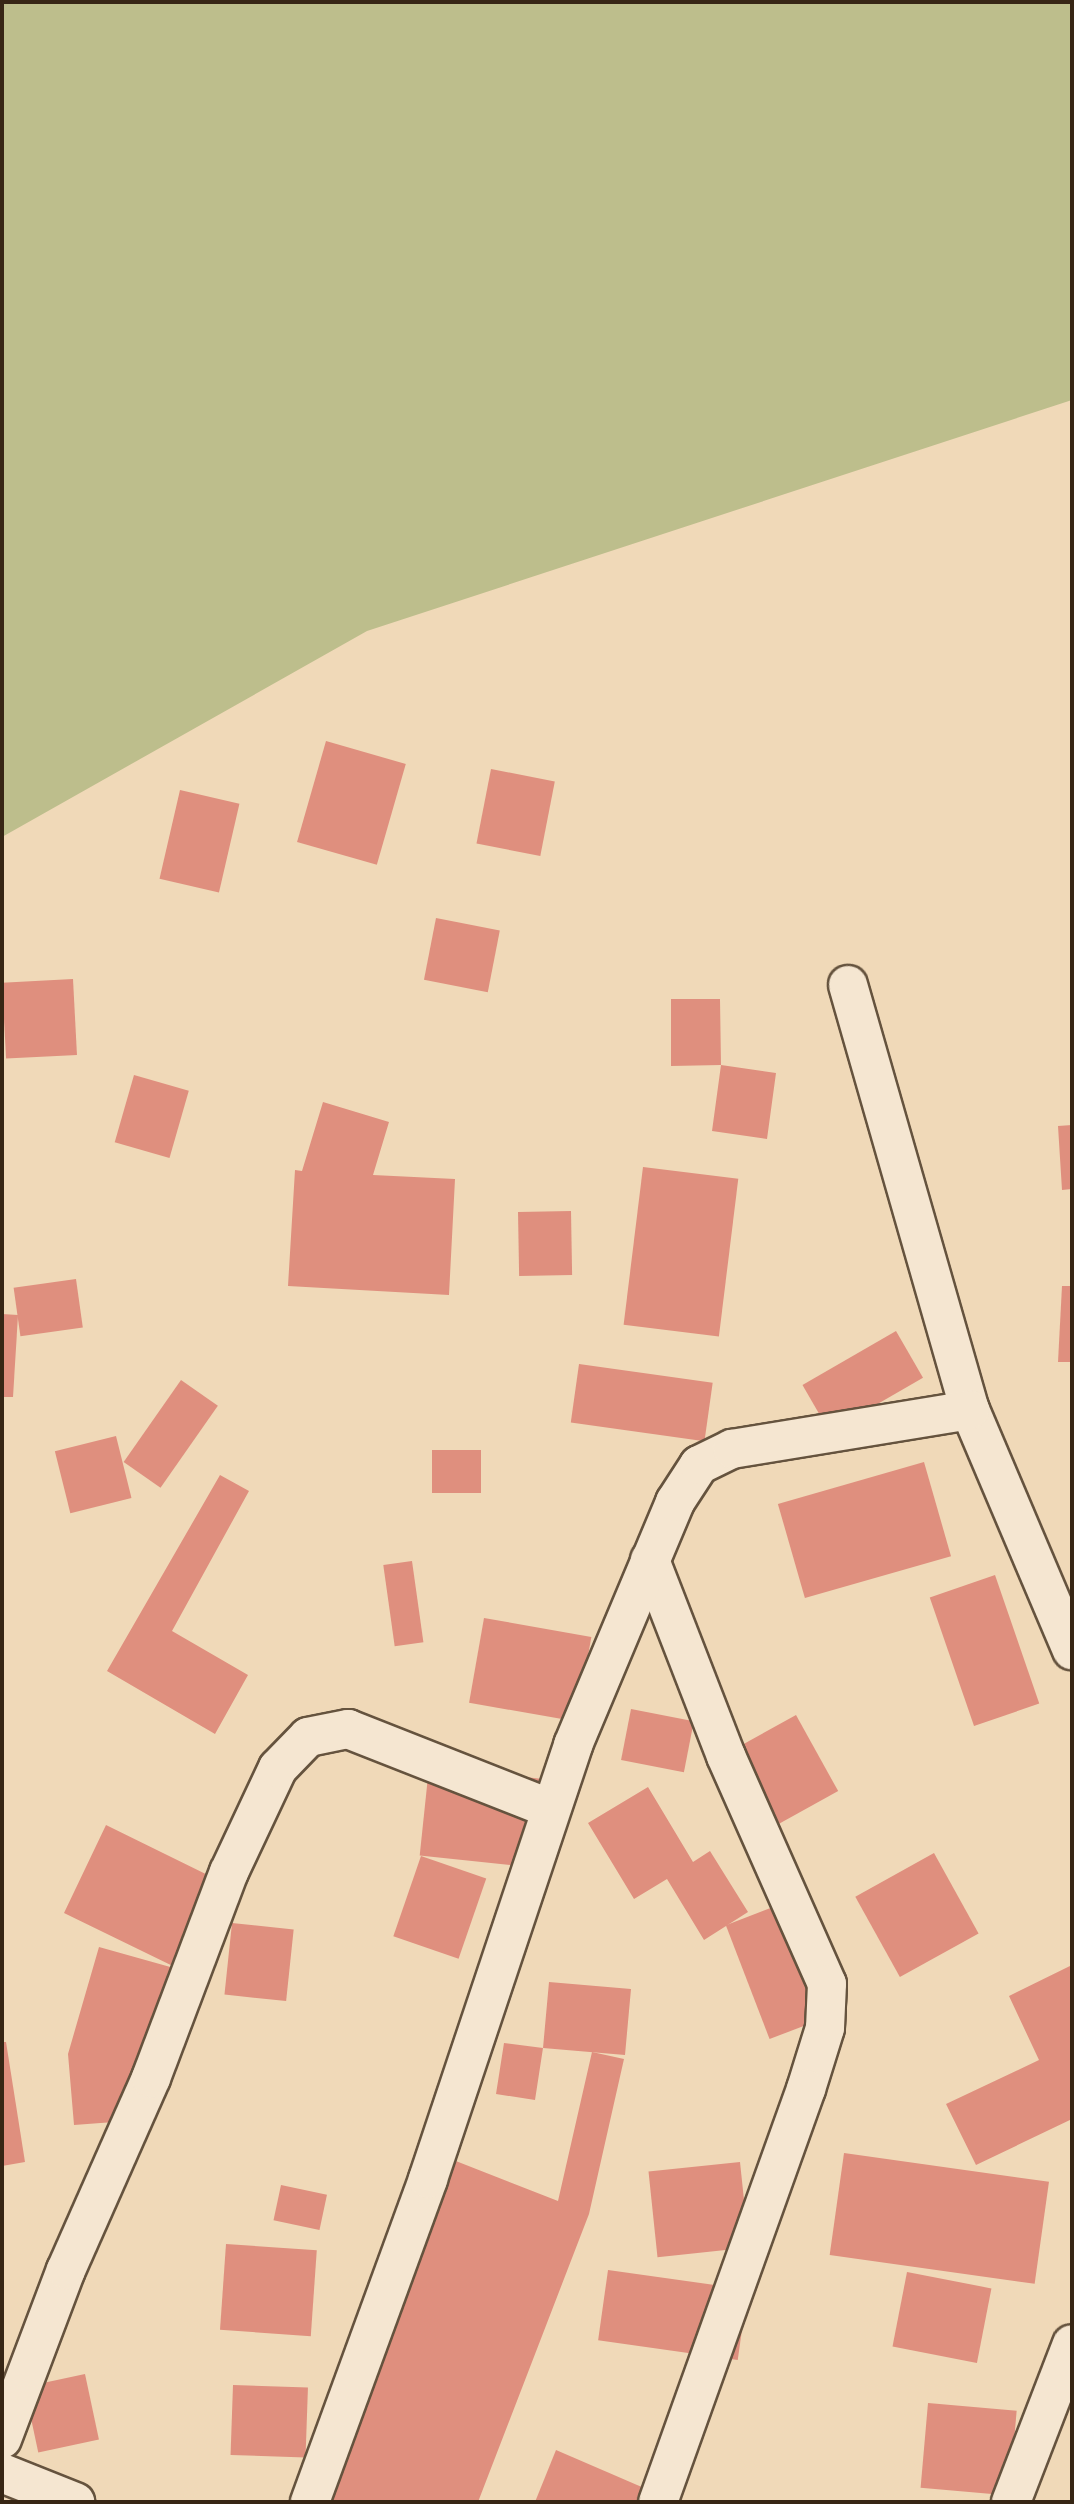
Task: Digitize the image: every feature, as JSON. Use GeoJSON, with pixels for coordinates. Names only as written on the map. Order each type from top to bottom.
{"type":"FeatureCollection","features":[{"type":"Feature","properties":{"kind":"street"},"geometry":{"type":"LineString","coordinates":[[848,985],[970,1410],[1072,1650]]}},
{"type":"Feature","properties":{"kind":"street"},"geometry":{"type":"LineString","coordinates":[[310,2502],[428,2179],[573,1745],[675,1502],[699,1465],[732,1449],[970,1410]]}},
{"type":"Feature","properties":{"kind":"street"},"geometry":{"type":"LineString","coordinates":[[650,1560],[726,1756],[810,1940],[827,1984],[825,2028],[806,2090],[658,2502]]}},
{"type":"Feature","properties":{"kind":"street"},"geometry":{"type":"LineString","coordinates":[[2,2439],[66,2270],[151,2078],[229,1872],[278,1768],[308,1737],[348,1729],[551,1809]]}},
{"type":"Feature","properties":{"kind":"street"},"geometry":{"type":"LineString","coordinates":[[1012,2502],[1072,2344]]}},
{"type":"Feature","properties":{"kind":"street"},"geometry":{"type":"LineString","coordinates":[[12,2486],[75,2502]]}},
{"type":"Feature","properties":{"kind":"green space"},"geometry":{"type":"Polygon","coordinates":[[[2,2],[1072,2],[1072,400],[367,631],[2,837],[2,2]]]}},
{"type":"Feature","properties":{"kind":"building"},"geometry":{"type":"Polygon","coordinates":[[[326,741],[406,764],[377,865],[297,842],[326,741]]]}},
{"type":"Feature","properties":{"kind":"building"},"geometry":{"type":"Polygon","coordinates":[[[491,769],[555,781],[540,856],[476,844],[491,769]]]}},
{"type":"Feature","properties":{"kind":"building"},"geometry":{"type":"Polygon","coordinates":[[[180,790],[239,804],[219,892],[160,879],[180,790]]]}},
{"type":"Feature","properties":{"kind":"building"},"geometry":{"type":"Polygon","coordinates":[[[436,918],[500,930],[488,992],[424,980],[436,918]]]}},
{"type":"Feature","properties":{"kind":"building"},"geometry":{"type":"Polygon","coordinates":[[[73,979],[77,1055],[6,1059],[2,983],[73,979]]]}},
{"type":"Feature","properties":{"kind":"building"},"geometry":{"type":"Polygon","coordinates":[[[671,999],[720,999],[721,1065],[671,1066],[671,999]]]}},
{"type":"Feature","properties":{"kind":"building"},"geometry":{"type":"Polygon","coordinates":[[[721,1065],[776,1073],[767,1139],[712,1131],[721,1065]]]}},
{"type":"Feature","properties":{"kind":"building"},"geometry":{"type":"Polygon","coordinates":[[[134,1075],[189,1091],[169,1158],[115,1142],[134,1075]]]}},
{"type":"Feature","properties":{"kind":"building"},"geometry":{"type":"Polygon","coordinates":[[[323,1102],[389,1122],[373,1175],[455,1179],[449,1295],[288,1286],[295,1170],[302,1171],[323,1102]]]}},
{"type":"Feature","properties":{"kind":"building"},"geometry":{"type":"Polygon","coordinates":[[[1072,1125],[1072,1189],[1062,1190],[1058,1126],[1072,1125]]]}},
{"type":"Feature","properties":{"kind":"building"},"geometry":{"type":"Polygon","coordinates":[[[643,1167],[738,1179],[719,1337],[624,1325],[643,1167]]]}},
{"type":"Feature","properties":{"kind":"building"},"geometry":{"type":"Polygon","coordinates":[[[571,1211],[572,1275],[519,1276],[518,1212],[571,1211]]]}},
{"type":"Feature","properties":{"kind":"building"},"geometry":{"type":"Polygon","coordinates":[[[76,1279],[83,1328],[20,1336],[14,1288],[76,1279]]]}},
{"type":"Feature","properties":{"kind":"building"},"geometry":{"type":"Polygon","coordinates":[[[1062,1286],[1072,1286],[1072,1362],[1058,1362],[1062,1286]]]}},
{"type":"Feature","properties":{"kind":"building"},"geometry":{"type":"Polygon","coordinates":[[[2,1314],[18,1315],[13,1397],[2,1397],[2,1314]]]}},
{"type":"Feature","properties":{"kind":"building"},"geometry":{"type":"Polygon","coordinates":[[[896,1331],[923,1378],[829,1432],[802,1385],[896,1331]]]}},
{"type":"Feature","properties":{"kind":"building"},"geometry":{"type":"Polygon","coordinates":[[[579,1364],[713,1383],[704,1441],[571,1422],[579,1364]]]}},
{"type":"Feature","properties":{"kind":"building"},"geometry":{"type":"Polygon","coordinates":[[[181,1380],[218,1406],[161,1488],[124,1462],[181,1380]]]}},
{"type":"Feature","properties":{"kind":"building"},"geometry":{"type":"Polygon","coordinates":[[[116,1436],[131,1498],[70,1513],[55,1451],[116,1436]]]}},
{"type":"Feature","properties":{"kind":"building"},"geometry":{"type":"Polygon","coordinates":[[[432,1450],[481,1450],[481,1493],[432,1493],[432,1450]]]}},
{"type":"Feature","properties":{"kind":"building"},"geometry":{"type":"Polygon","coordinates":[[[924,1462],[951,1556],[805,1598],[778,1504],[924,1462]]]}},
{"type":"Feature","properties":{"kind":"building"},"geometry":{"type":"Polygon","coordinates":[[[220,1475],[249,1491],[172,1631],[248,1675],[215,1734],[107,1671],[220,1475]]]}},
{"type":"Feature","properties":{"kind":"building"},"geometry":{"type":"Polygon","coordinates":[[[412,1561],[423,1642],[395,1646],[383,1565],[412,1561]]]}},
{"type":"Feature","properties":{"kind":"building"},"geometry":{"type":"Polygon","coordinates":[[[995,1575],[1039,1704],[974,1726],[930,1597],[995,1575]]]}},
{"type":"Feature","properties":{"kind":"building"},"geometry":{"type":"Polygon","coordinates":[[[484,1618],[591,1637],[576,1722],[469,1703],[484,1618]]]}},
{"type":"Feature","properties":{"kind":"building"},"geometry":{"type":"Polygon","coordinates":[[[631,1709],[694,1721],[684,1772],[621,1760],[631,1709]]]}},
{"type":"Feature","properties":{"kind":"building"},"geometry":{"type":"Polygon","coordinates":[[[796,1715],[838,1791],[767,1830],[725,1754],[796,1715]]]}},
{"type":"Feature","properties":{"kind":"building"},"geometry":{"type":"Polygon","coordinates":[[[429,1767],[555,1780],[546,1869],[420,1856],[429,1767]]]}},
{"type":"Feature","properties":{"kind":"building"},"geometry":{"type":"Polygon","coordinates":[[[648,1787],[693,1862],[710,1851],[748,1912],[704,1940],[667,1879],[634,1899],[588,1823],[648,1787]]]}},
{"type":"Feature","properties":{"kind":"building"},"geometry":{"type":"Polygon","coordinates":[[[106,1825],[224,1883],[154,2119],[74,2125],[68,2054],[99,1947],[181,1970],[64,1913],[106,1825]]]}},
{"type":"Feature","properties":{"kind":"building"},"geometry":{"type":"Polygon","coordinates":[[[934,1853],[979,1933],[900,1977],[855,1897],[934,1853]]]}},
{"type":"Feature","properties":{"kind":"building"},"geometry":{"type":"Polygon","coordinates":[[[421,1856],[486,1878],[459,1959],[393,1936],[421,1856]]]}},
{"type":"Feature","properties":{"kind":"building"},"geometry":{"type":"Polygon","coordinates":[[[794,1899],[838,2013],[770,2039],[726,1925],[794,1899]]]}},
{"type":"Feature","properties":{"kind":"building"},"geometry":{"type":"Polygon","coordinates":[[[232,1923],[294,1929],[286,2001],[224,1995],[232,1923]]]}},
{"type":"Feature","properties":{"kind":"building"},"geometry":{"type":"Polygon","coordinates":[[[1072,1965],[1072,2119],[976,2165],[946,2104],[1039,2060],[1009,1996],[1072,1965]]]}},
{"type":"Feature","properties":{"kind":"building"},"geometry":{"type":"Polygon","coordinates":[[[549,1982],[631,1989],[625,2055],[543,2048],[549,1982]]]}},
{"type":"Feature","properties":{"kind":"building"},"geometry":{"type":"Polygon","coordinates":[[[2,2042],[6,2042],[25,2162],[2,2166],[2,2042]]]}},
{"type":"Feature","properties":{"kind":"building"},"geometry":{"type":"Polygon","coordinates":[[[504,2043],[543,2048],[535,2100],[496,2094],[504,2043]]]}},
{"type":"Feature","properties":{"kind":"building"},"geometry":{"type":"Polygon","coordinates":[[[592,2052],[624,2059],[589,2214],[478,2502],[302,2502],[438,2154],[558,2201],[592,2052]]]}},
{"type":"Feature","properties":{"kind":"building"},"geometry":{"type":"Polygon","coordinates":[[[844,2153],[1049,2182],[1035,2284],[830,2255],[844,2153]]]}},
{"type":"Feature","properties":{"kind":"building"},"geometry":{"type":"Polygon","coordinates":[[[740,2162],[749,2248],[657,2257],[649,2172],[740,2162]]]}},
{"type":"Feature","properties":{"kind":"building"},"geometry":{"type":"Polygon","coordinates":[[[281,2185],[327,2195],[319,2230],[274,2220],[281,2185]]]}},
{"type":"Feature","properties":{"kind":"building"},"geometry":{"type":"Polygon","coordinates":[[[226,2244],[317,2250],[311,2336],[220,2330],[226,2244]]]}},
{"type":"Feature","properties":{"kind":"building"},"geometry":{"type":"Polygon","coordinates":[[[608,2270],[748,2290],[738,2360],[598,2340],[608,2270]]]}},
{"type":"Feature","properties":{"kind":"building"},"geometry":{"type":"Polygon","coordinates":[[[907,2272],[991,2288],[977,2363],[892,2347],[907,2272]]]}},
{"type":"Feature","properties":{"kind":"building"},"geometry":{"type":"Polygon","coordinates":[[[85,2374],[99,2440],[38,2452],[24,2387],[85,2374]]]}},
{"type":"Feature","properties":{"kind":"building"},"geometry":{"type":"Polygon","coordinates":[[[233,2385],[308,2388],[306,2458],[231,2455],[233,2385]]]}},
{"type":"Feature","properties":{"kind":"building"},"geometry":{"type":"Polygon","coordinates":[[[928,2403],[1017,2411],[1009,2495],[921,2488],[928,2403]]]}},
{"type":"Feature","properties":{"kind":"building"},"geometry":{"type":"Polygon","coordinates":[[[556,2450],[651,2491],[646,2502],[535,2502],[556,2450]]]}}]}
